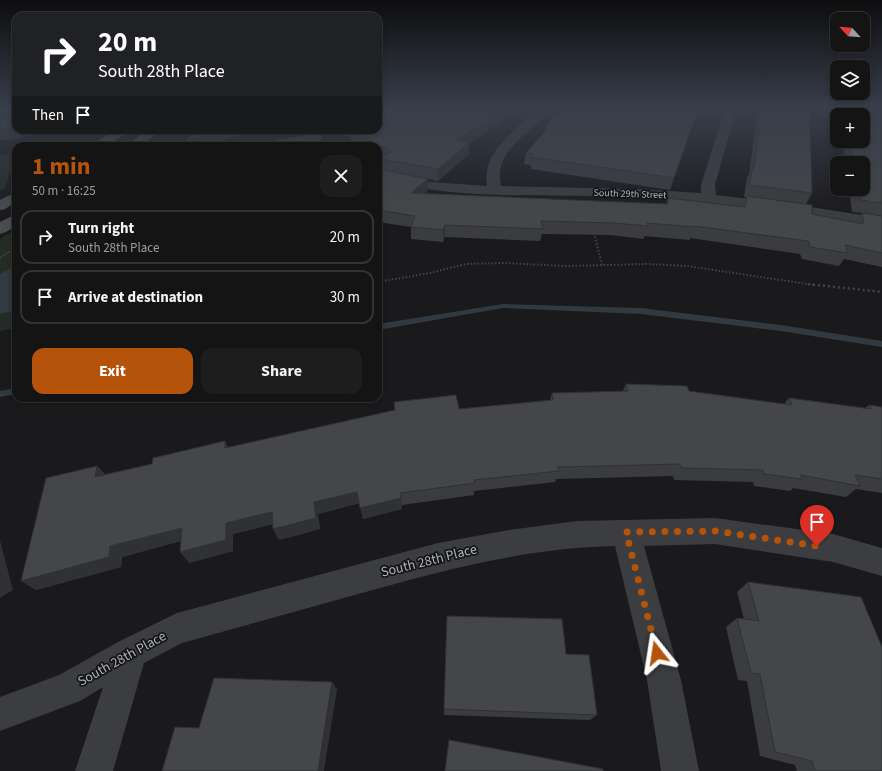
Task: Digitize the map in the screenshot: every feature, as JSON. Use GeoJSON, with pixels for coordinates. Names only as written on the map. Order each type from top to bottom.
{"type":"FeatureCollection","features":[{"type":"Feature","properties":{"kind":"main road"},"geometry":{"type":"LineString","coordinates":[[0,206],[12,198]]}},
{"type":"Feature","properties":{"kind":"main road"},"geometry":{"type":"LineString","coordinates":[[0,229],[12,222]]}},
{"type":"Feature","properties":{"kind":"street"},"geometry":{"type":"LineString","coordinates":[[495,190],[493,178],[494,163],[508,145]]}},
{"type":"Feature","properties":{"kind":"street"},"geometry":{"type":"LineString","coordinates":[[709,198],[708,185],[720,145]]}},
{"type":"Feature","properties":{"kind":"street","name":"South 29th Street"},"geometry":{"type":"LineString","coordinates":[[382,176],[408,183],[428,186],[709,198],[766,204],[882,223]]}},
{"type":"Feature","properties":{"kind":"street"},"geometry":{"type":"LineString","coordinates":[[626,532],[664,680],[680,771]]}},
{"type":"Feature","properties":{"kind":"street","name":"South 28th Place"},"geometry":{"type":"LineString","coordinates":[[0,714],[68,689],[131,652],[176,629],[438,556],[509,542],[577,534],[626,532],[723,532],[833,548],[882,562]]}},
{"type":"Feature","properties":{"kind":"street"},"geometry":{"type":"LineString","coordinates":[[94,771],[131,652]]}},
{"type":"Feature","properties":{"kind":"path"},"geometry":{"type":"LineString","coordinates":[[582,192],[602,265]]}},
{"type":"Feature","properties":{"kind":"path"},"geometry":{"type":"LineString","coordinates":[[0,258],[12,250]]}},
{"type":"Feature","properties":{"kind":"path"},"geometry":{"type":"LineString","coordinates":[[382,281],[430,273],[466,264],[648,264],[687,266],[757,275],[823,286],[882,292]]}},
{"type":"Feature","properties":{"kind":"shaded area"},"geometry":{"type":"Polygon","coordinates":[[[9,154],[12,155],[12,168],[4,189],[0,191],[0,155],[9,154]]]}},
{"type":"Feature","properties":{"kind":"shaded area"},"geometry":{"type":"Polygon","coordinates":[[[12,232],[12,329],[0,331],[0,239],[12,232]]]}},
{"type":"Feature","properties":{"kind":"shaded area"},"geometry":{"type":"Polygon","coordinates":[[[12,267],[12,311],[0,314],[0,274],[12,267]]]}},
{"type":"Feature","properties":{"kind":"building"},"geometry":{"type":"Polygon","coordinates":[[[382,145],[467,145],[438,169],[382,159],[382,158],[391,151],[382,147],[382,145]]]}},
{"type":"Feature","properties":{"kind":"building"},"geometry":{"type":"Polygon","coordinates":[[[533,145],[685,145],[674,178],[532,157],[534,154],[526,153],[533,145]]]}},
{"type":"Feature","properties":{"kind":"building"},"geometry":{"type":"Polygon","coordinates":[[[757,145],[810,145],[812,193],[749,185],[753,166],[754,168],[757,145]]]}},
{"type":"Feature","properties":{"kind":"building"},"geometry":{"type":"Polygon","coordinates":[[[870,145],[882,145],[882,203],[860,200],[859,196],[870,196],[870,156],[853,156],[851,148],[870,148],[870,145]]]}},
{"type":"Feature","properties":{"kind":"building"},"geometry":{"type":"Polygon","coordinates":[[[382,170],[428,179],[411,193],[668,204],[668,198],[745,207],[747,196],[812,205],[812,214],[864,224],[862,213],[882,216],[882,253],[845,245],[848,253],[810,247],[808,241],[694,226],[695,227],[647,223],[648,226],[613,223],[541,221],[543,229],[445,225],[443,230],[411,227],[415,216],[382,211],[382,170]]]}},
{"type":"Feature","properties":{"kind":"building"},"geometry":{"type":"Polygon","coordinates":[[[626,384],[687,386],[689,391],[792,405],[789,398],[871,409],[869,405],[882,407],[882,479],[855,475],[860,486],[801,475],[802,479],[764,474],[763,470],[682,468],[680,464],[558,467],[559,471],[474,480],[475,483],[400,493],[401,498],[360,508],[357,492],[314,502],[316,518],[273,529],[272,512],[226,523],[226,540],[180,552],[182,528],[110,546],[109,557],[21,581],[46,478],[97,466],[95,477],[152,464],[153,458],[225,441],[225,448],[395,410],[394,402],[456,395],[459,409],[553,400],[552,393],[628,391],[626,384]]]}},
{"type":"Feature","properties":{"kind":"building"},"geometry":{"type":"Polygon","coordinates":[[[748,582],[861,597],[882,647],[882,771],[815,771],[812,761],[775,752],[760,674],[751,673],[737,618],[759,621],[748,582]]]}},
{"type":"Feature","properties":{"kind":"building"},"geometry":{"type":"Polygon","coordinates":[[[447,616],[562,619],[566,654],[589,655],[597,715],[444,709],[447,616]]]}},
{"type":"Feature","properties":{"kind":"building"},"geometry":{"type":"Polygon","coordinates":[[[214,678],[332,682],[318,771],[162,771],[175,727],[199,728],[214,678]]]}},
{"type":"Feature","properties":{"kind":"building"},"geometry":{"type":"Polygon","coordinates":[[[449,740],[603,769],[603,771],[445,771],[449,740]]]}},
{"type":"Feature","properties":{"kind":"waterway"},"geometry":{"type":"LineString","coordinates":[[382,326],[503,306],[641,311],[781,328],[882,344]]}},
{"type":"Feature","properties":{"kind":"waterway"},"geometry":{"type":"LineString","coordinates":[[0,394],[12,392]]}},
{"type":"Feature","properties":{"kind":"route"},"geometry":{"type":"LineString","coordinates":[[657,653],[626,532],[715,531],[817,546]]}}]}
